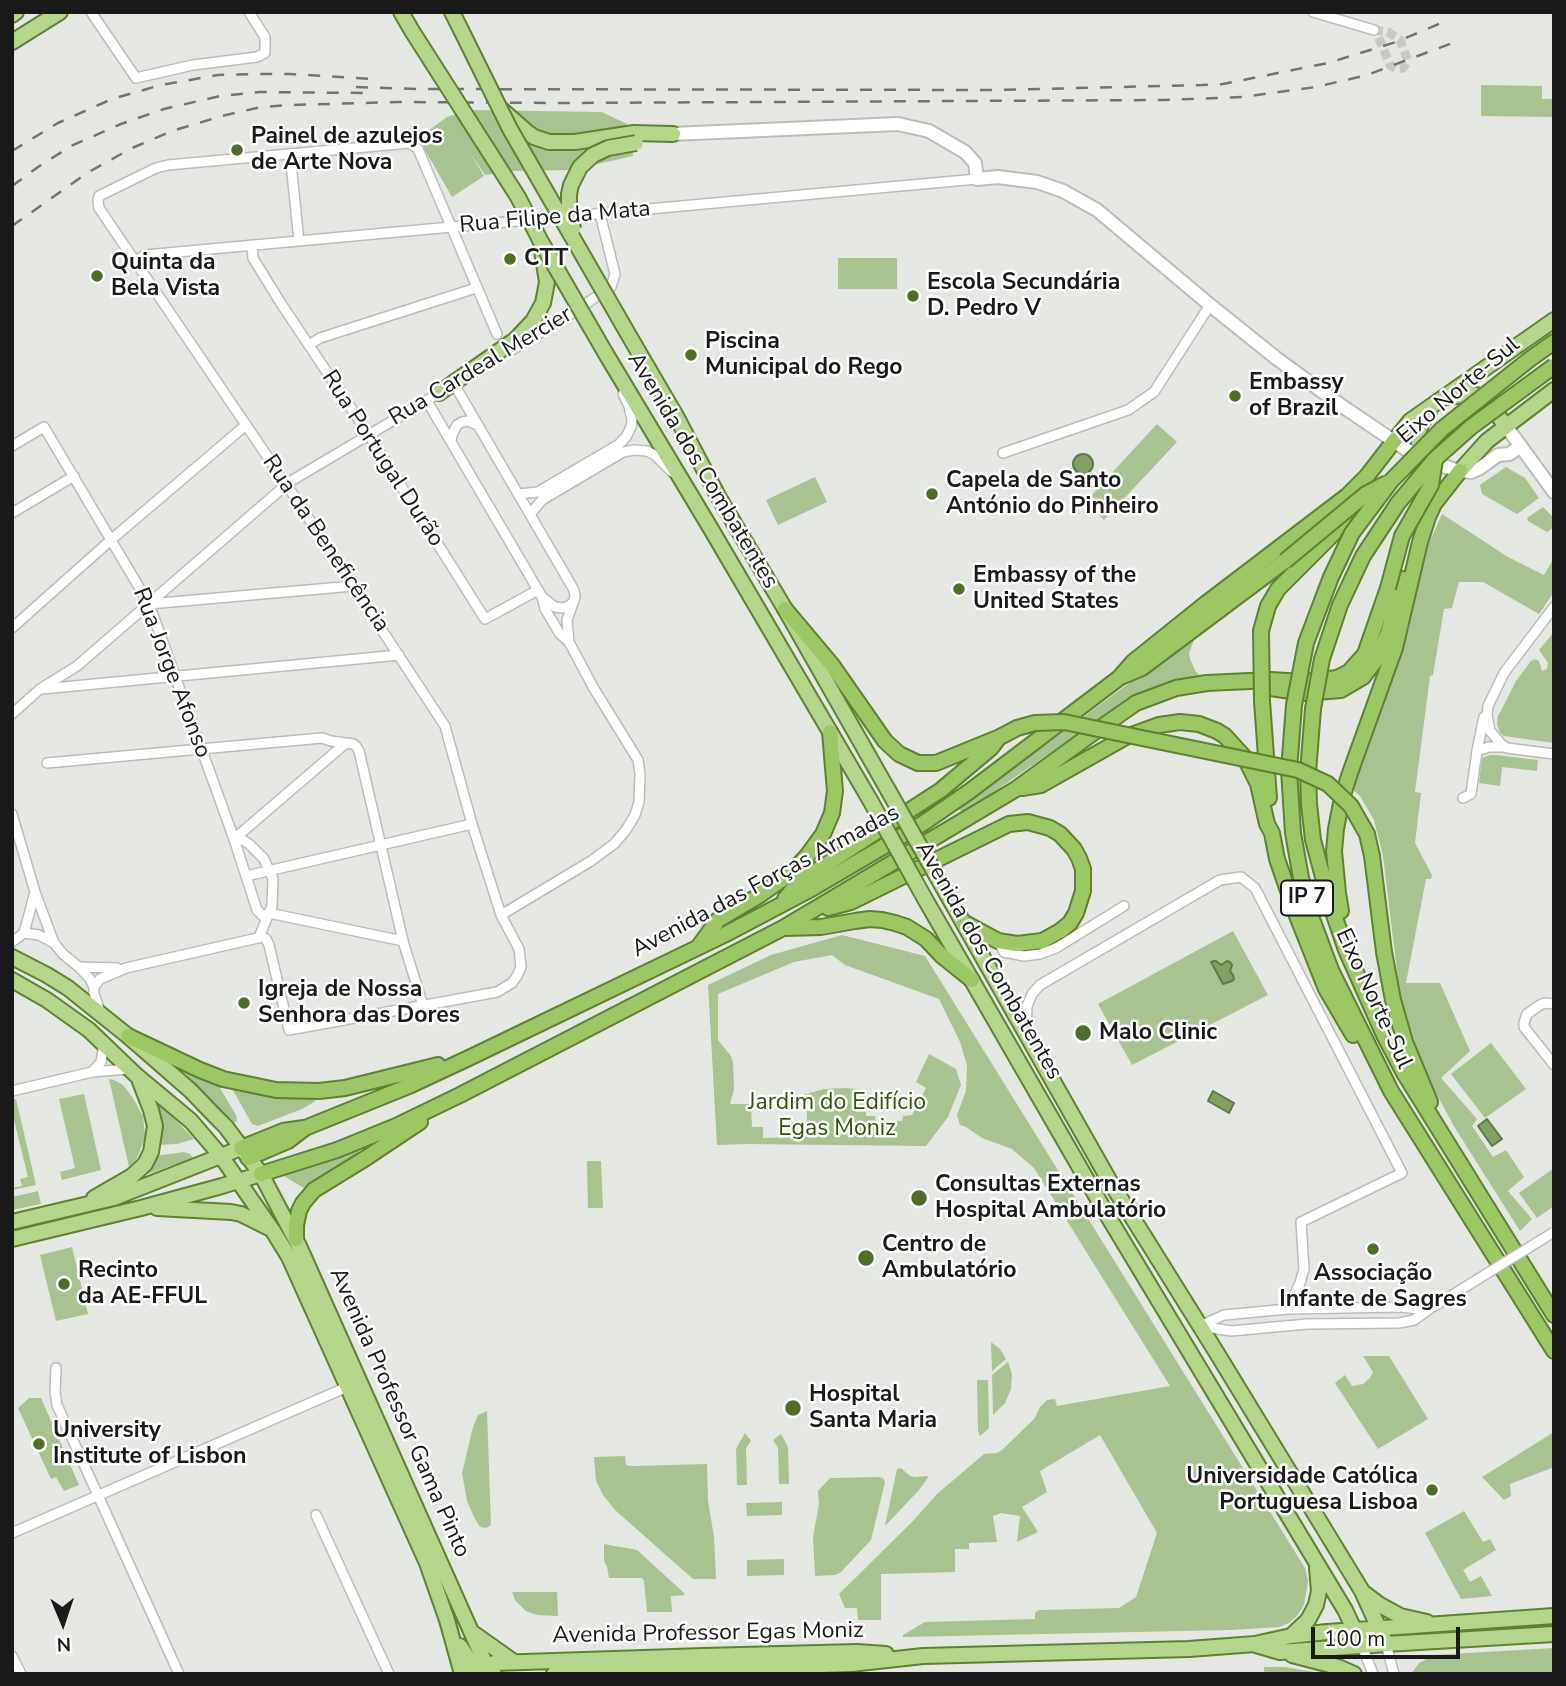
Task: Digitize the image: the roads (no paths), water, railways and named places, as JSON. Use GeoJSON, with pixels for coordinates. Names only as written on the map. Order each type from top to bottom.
{"type":"FeatureCollection","features":[{"type":"Feature","properties":{"kind":"highway","name":"Eixo Norte-Sul"},"geometry":{"type":"LineString","coordinates":[[1554,342],[1442,429],[1391,481],[1352,533],[1331,577],[1306,643],[1294,705],[1289,750],[1290,804],[1301,878],[1312,919],[1331,970],[1382,1076],[1554,1352]]}},
{"type":"Feature","properties":{"kind":"highway","name":"Eixo Norte-Sul"},"geometry":{"type":"LineString","coordinates":[[1554,366],[1430,457],[1363,556],[1340,605],[1322,659],[1312,709],[1308,772],[1313,840],[1346,950],[1366,996],[1405,1073],[1554,1315]]}},
{"type":"Feature","properties":{"kind":"highway","name":"Avenida das Forças Armadas"},"geometry":{"type":"LineString","coordinates":[[245,1153],[283,1131],[305,1128],[409,1086],[698,948],[813,888],[937,814],[1119,678],[1133,662],[1204,605],[1347,496],[1367,476],[1394,441]]}},
{"type":"Feature","properties":{"kind":"highway"},"geometry":{"type":"LineString","coordinates":[[1245,682],[1303,682],[1337,678],[1349,672],[1366,654],[1402,536],[1430,485],[1430,457]]}},
{"type":"Feature","properties":{"kind":"highway"},"geometry":{"type":"LineString","coordinates":[[1366,996],[1338,893],[1336,829],[1350,773],[1395,648],[1427,517],[1460,471]]}},
{"type":"Feature","properties":{"kind":"highway"},"geometry":{"type":"LineString","coordinates":[[1272,833],[1262,701],[1261,631],[1268,606],[1278,589],[1333,534],[1367,476]]}},
{"type":"Feature","properties":{"kind":"highway"},"geometry":{"type":"LineString","coordinates":[[1119,678],[1143,668],[1285,561],[1366,494],[1391,481]]}},
{"type":"Feature","properties":{"kind":"highway"},"geometry":{"type":"LineString","coordinates":[[1245,682],[1304,693],[1341,690],[1363,677],[1376,660],[1388,633],[1404,576],[1419,542]]}},
{"type":"Feature","properties":{"kind":"highway"},"geometry":{"type":"LineString","coordinates":[[785,609],[832,665],[885,741],[899,754],[918,763],[936,763],[1017,728],[1035,723],[1064,722],[1298,770],[1328,784],[1351,806],[1367,834],[1384,951],[1397,1017],[1450,1148]]}},
{"type":"Feature","properties":{"kind":"highway","name":"Avenida das Forças Armadas"},"geometry":{"type":"LineString","coordinates":[[261,1174],[362,1140],[460,1095],[783,929],[1016,789],[1136,703],[1176,688],[1207,683],[1245,682]]}},
{"type":"Feature","properties":{"kind":"highway"},"geometry":{"type":"LineString","coordinates":[[1016,789],[1041,785],[1139,732],[1170,723],[1189,722],[1225,736],[1249,764],[1258,784],[1267,824],[1292,902],[1326,989],[1352,1034],[1382,1076]]}},
{"type":"Feature","properties":{"kind":"highway"},"geometry":{"type":"LineString","coordinates":[[698,948],[718,920],[791,873],[823,834],[832,813],[835,791],[830,732]]}},
{"type":"Feature","properties":{"kind":"highway"},"geometry":{"type":"LineString","coordinates":[[780,906],[800,882],[941,790],[991,748],[994,739]]}},
{"type":"Feature","properties":{"kind":"highway"},"geometry":{"type":"LineString","coordinates":[[813,911],[851,902],[1009,824],[1028,822],[1050,828],[1068,841],[1079,858],[1084,880],[1080,903],[1070,923],[1042,941],[1021,944],[998,941],[963,922]]}},
{"type":"Feature","properties":{"kind":"highway"},"geometry":{"type":"LineString","coordinates":[[783,929],[821,927],[870,919],[895,923],[926,939],[972,980]]}},
{"type":"Feature","properties":{"kind":"highway"},"geometry":{"type":"LineString","coordinates":[[128,1036],[223,1079],[291,1091],[319,1091],[371,1083],[473,1056]]}},
{"type":"Feature","properties":{"kind":"highway"},"geometry":{"type":"LineString","coordinates":[[296,1239],[299,1211],[314,1190],[460,1095]]}},
{"type":"Feature","properties":{"kind":"main road"},"geometry":{"type":"LineString","coordinates":[[12,42],[60,12]]}},
{"type":"Feature","properties":{"kind":"main road","name":"Avenida dos Combatentes"},"geometry":{"type":"LineString","coordinates":[[401,12],[519,197],[540,240],[870,800],[1101,1205],[1345,1610],[1362,1646]]}},
{"type":"Feature","properties":{"kind":"main road","name":"Avenida dos Combatentes"},"geometry":{"type":"LineString","coordinates":[[452,12],[500,108],[576,244],[1109,1180],[1362,1591],[1386,1644]]}},
{"type":"Feature","properties":{"kind":"main road"},"geometry":{"type":"LineString","coordinates":[[500,108],[534,137],[566,143],[673,134],[898,124],[929,131],[965,152],[975,163],[977,179],[1015,178],[1052,187],[1097,210],[1210,305],[1309,382],[1407,450],[1430,457]]}},
{"type":"Feature","properties":{"kind":"main road"},"geometry":{"type":"LineString","coordinates":[[576,244],[569,206],[569,194],[575,175],[593,155],[635,138]]}},
{"type":"Feature","properties":{"kind":"main road"},"geometry":{"type":"LineString","coordinates":[[433,397],[515,340],[533,321],[543,303],[545,292],[546,272],[540,240]]}},
{"type":"Feature","properties":{"kind":"main road"},"geometry":{"type":"LineString","coordinates":[[1394,441],[1410,421],[1554,320]]}},
{"type":"Feature","properties":{"kind":"main road"},"geometry":{"type":"LineString","coordinates":[[1460,471],[1483,445],[1554,390]]}},
{"type":"Feature","properties":{"kind":"main road"},"geometry":{"type":"LineString","coordinates":[[1445,398],[1472,394],[1487,402],[1554,492]]}},
{"type":"Feature","properties":{"kind":"main road"},"geometry":{"type":"LineString","coordinates":[[1431,407],[1418,434],[1419,445],[1434,463],[1471,472],[1498,455],[1510,454],[1518,442]]}},
{"type":"Feature","properties":{"kind":"main road","name":"Avenida Professor Gama Pinto"},"geometry":{"type":"LineString","coordinates":[[12,957],[78,995],[128,1036],[191,1091],[226,1127],[261,1174],[296,1239],[491,1671]]}},
{"type":"Feature","properties":{"kind":"main road","name":"Avenida Professor Gama Pinto"},"geometry":{"type":"LineString","coordinates":[[12,980],[47,1000],[89,1030],[191,1121],[221,1156],[273,1231],[289,1257],[427,1563],[462,1674]]}},
{"type":"Feature","properties":{"kind":"main road"},"geometry":{"type":"LineString","coordinates":[[77,1207],[132,1176],[145,1164],[153,1146],[155,1126],[152,1110],[133,1072]]}},
{"type":"Feature","properties":{"kind":"main road"},"geometry":{"type":"LineString","coordinates":[[239,1181],[237,1171],[245,1153]]}},
{"type":"Feature","properties":{"kind":"main road","name":"Avenida das Forças Armadas"},"geometry":{"type":"LineString","coordinates":[[12,1222],[114,1198],[221,1156],[245,1153]]}},
{"type":"Feature","properties":{"kind":"main road","name":"Avenida das Forças Armadas"},"geometry":{"type":"LineString","coordinates":[[12,1239],[141,1208],[261,1174]]}},
{"type":"Feature","properties":{"kind":"main road"},"geometry":{"type":"LineString","coordinates":[[141,1208],[231,1212],[257,1221],[273,1231]]}},
{"type":"Feature","properties":{"kind":"main road"},"geometry":{"type":"LineString","coordinates":[[1180,1336],[1200,1326]]}},
{"type":"Feature","properties":{"kind":"main road"},"geometry":{"type":"LineString","coordinates":[[1291,1636],[1308,1620],[1316,1605],[1320,1591],[1317,1564]]}},
{"type":"Feature","properties":{"kind":"main road"},"geometry":{"type":"LineString","coordinates":[[1362,1591],[1399,1616],[1436,1624],[1554,1616]]}},
{"type":"Feature","properties":{"kind":"main road"},"geometry":{"type":"LineString","coordinates":[[447,1620],[471,1664],[478,1669],[491,1671]]}},
{"type":"Feature","properties":{"kind":"main road","name":"Avenida Professor Egas Moniz"},"geometry":{"type":"LineString","coordinates":[[554,1674],[802,1659],[857,1652],[923,1656],[1189,1649],[1255,1644],[1291,1636],[1436,1624]]}},
{"type":"Feature","properties":{"kind":"main road"},"geometry":{"type":"LineString","coordinates":[[472,1632],[514,1662]]}},
{"type":"Feature","properties":{"kind":"main road","name":"Avenida Professor Egas Moniz"},"geometry":{"type":"LineString","coordinates":[[1255,1644],[1280,1652],[1554,1634]]}},
{"type":"Feature","properties":{"kind":"main road"},"geometry":{"type":"LineString","coordinates":[[1280,1652],[1338,1667],[1354,1674]]}},
{"type":"Feature","properties":{"kind":"main road","name":"Avenida Professor Egas Moniz"},"geometry":{"type":"LineString","coordinates":[[491,1671],[514,1662],[725,1662]]}},
{"type":"Feature","properties":{"kind":"street"},"geometry":{"type":"LineString","coordinates":[[91,12],[136,78],[193,65],[257,57],[265,53],[265,37],[249,12]]}},
{"type":"Feature","properties":{"kind":"street"},"geometry":{"type":"LineString","coordinates":[[1313,12],[1374,30]]}},
{"type":"Feature","properties":{"kind":"street"},"geometry":{"type":"LineString","coordinates":[[299,241],[290,154],[412,143],[418,149],[497,334]]}},
{"type":"Feature","properties":{"kind":"street","name":"Rua da Beneficência"},"geometry":{"type":"LineString","coordinates":[[290,154],[168,165],[105,192],[98,198],[99,208],[286,484],[445,726],[471,824],[501,915],[519,949],[521,967],[512,983],[497,992],[423,1006]]}},
{"type":"Feature","properties":{"kind":"street","name":"Rua Filipe da Mata"},"geometry":{"type":"LineString","coordinates":[[136,261],[145,255],[977,179]]}},
{"type":"Feature","properties":{"kind":"street","name":"Rua Cardeal Mercier"},"geometry":{"type":"LineString","coordinates":[[12,714],[40,689],[77,666],[286,484],[566,317],[611,287],[615,274],[600,214]]}},
{"type":"Feature","properties":{"kind":"street","name":"Rua Portugal Durão"},"geometry":{"type":"LineString","coordinates":[[252,245],[253,258],[369,435],[485,620],[540,594]]}},
{"type":"Feature","properties":{"kind":"street"},"geometry":{"type":"LineString","coordinates":[[309,345],[320,338],[477,288]]}},
{"type":"Feature","properties":{"kind":"street"},"geometry":{"type":"LineString","coordinates":[[1003,453],[1128,410],[1154,392],[1210,305]]}},
{"type":"Feature","properties":{"kind":"street"},"geometry":{"type":"LineString","coordinates":[[518,494],[538,492],[626,437],[631,427],[631,413],[606,354]]}},
{"type":"Feature","properties":{"kind":"street"},"geometry":{"type":"LineString","coordinates":[[454,384],[574,590],[574,601],[567,620],[569,642],[638,760],[640,774],[639,802],[635,816],[614,844],[501,915]]}},
{"type":"Feature","properties":{"kind":"street"},"geometry":{"type":"LineString","coordinates":[[433,397],[451,442],[540,594],[559,634],[569,642]]}},
{"type":"Feature","properties":{"kind":"street"},"geometry":{"type":"LineString","coordinates":[[451,442],[454,429],[462,422],[468,421],[478,426]]}},
{"type":"Feature","properties":{"kind":"street"},"geometry":{"type":"LineString","coordinates":[[12,628],[111,539],[246,425]]}},
{"type":"Feature","properties":{"kind":"street","name":"Rua Jorge Afonso"},"geometry":{"type":"LineString","coordinates":[[12,446],[44,427],[149,604],[257,910],[263,915],[268,913]]}},
{"type":"Feature","properties":{"kind":"street"},"geometry":{"type":"LineString","coordinates":[[530,514],[542,500],[623,452],[647,451],[655,455],[683,483]]}},
{"type":"Feature","properties":{"kind":"street"},"geometry":{"type":"LineString","coordinates":[[12,513],[74,476]]}},
{"type":"Feature","properties":{"kind":"street"},"geometry":{"type":"LineString","coordinates":[[149,604],[353,586]]}},
{"type":"Feature","properties":{"kind":"street"},"geometry":{"type":"LineString","coordinates":[[540,594],[555,607],[563,608],[574,601]]}},
{"type":"Feature","properties":{"kind":"street"},"geometry":{"type":"LineString","coordinates":[[1463,798],[1471,794],[1482,725],[1488,706],[1504,673],[1554,607]]}},
{"type":"Feature","properties":{"kind":"street"},"geometry":{"type":"LineString","coordinates":[[40,689],[399,655]]}},
{"type":"Feature","properties":{"kind":"street"},"geometry":{"type":"LineString","coordinates":[[1488,706],[1487,723],[1490,731],[1497,741],[1507,748]]}},
{"type":"Feature","properties":{"kind":"street"},"geometry":{"type":"LineString","coordinates":[[47,763],[322,738],[353,744],[359,748],[403,941],[423,1006],[289,1030],[269,946],[266,939],[258,937],[126,968],[100,979],[94,987]]}},
{"type":"Feature","properties":{"kind":"street"},"geometry":{"type":"LineString","coordinates":[[234,839],[346,743]]}},
{"type":"Feature","properties":{"kind":"street"},"geometry":{"type":"LineString","coordinates":[[1477,751],[1489,747],[1554,754]]}},
{"type":"Feature","properties":{"kind":"street"},"geometry":{"type":"LineString","coordinates":[[12,814],[35,892],[54,943],[90,979],[101,1014]]}},
{"type":"Feature","properties":{"kind":"street"},"geometry":{"type":"LineString","coordinates":[[246,876],[471,824]]}},
{"type":"Feature","properties":{"kind":"street"},"geometry":{"type":"LineString","coordinates":[[234,839],[241,839],[249,844],[264,859],[273,879],[272,906],[258,937]]}},
{"type":"Feature","properties":{"kind":"street"},"geometry":{"type":"LineString","coordinates":[[1026,1033],[1027,1006],[1040,985],[1220,880],[1241,877],[1255,888],[1402,1173],[1301,1222],[1304,1269],[1288,1309]]}},
{"type":"Feature","properties":{"kind":"street"},"geometry":{"type":"LineString","coordinates":[[12,942],[24,933],[35,892]]}},
{"type":"Feature","properties":{"kind":"street"},"geometry":{"type":"LineString","coordinates":[[998,941],[1004,952],[1024,956],[1040,954],[1056,948],[1124,906]]}},
{"type":"Feature","properties":{"kind":"street"},"geometry":{"type":"LineString","coordinates":[[268,913],[403,941]]}},
{"type":"Feature","properties":{"kind":"street"},"geometry":{"type":"LineString","coordinates":[[24,933],[39,935],[54,943]]}},
{"type":"Feature","properties":{"kind":"street"},"geometry":{"type":"LineString","coordinates":[[79,967],[126,968]]}},
{"type":"Feature","properties":{"kind":"street"},"geometry":{"type":"LineString","coordinates":[[1554,1004],[1540,1005],[1527,1014],[1524,1023],[1524,1027],[1554,1065]]}},
{"type":"Feature","properties":{"kind":"street"},"geometry":{"type":"LineString","coordinates":[[92,1072],[101,1062],[102,1042]]}},
{"type":"Feature","properties":{"kind":"street"},"geometry":{"type":"LineString","coordinates":[[12,1091],[92,1072],[133,1072]]}},
{"type":"Feature","properties":{"kind":"street"},"geometry":{"type":"LineString","coordinates":[[1200,1326],[1231,1331],[1307,1324],[1399,1323],[1414,1320],[1554,1232]]}},
{"type":"Feature","properties":{"kind":"street"},"geometry":{"type":"LineString","coordinates":[[1200,1326],[1224,1315],[1288,1309],[1400,1307],[1428,1310]]}},
{"type":"Feature","properties":{"kind":"street"},"geometry":{"type":"LineString","coordinates":[[56,1368],[57,1405],[178,1674]]}},
{"type":"Feature","properties":{"kind":"street"},"geometry":{"type":"LineString","coordinates":[[12,1533],[347,1387]]}},
{"type":"Feature","properties":{"kind":"street"},"geometry":{"type":"LineString","coordinates":[[316,1515],[389,1674]]}},
{"type":"Feature","properties":{"kind":"street"},"geometry":{"type":"LineString","coordinates":[[1386,1644],[1394,1674]]}},
{"type":"Feature","properties":{"kind":"street"},"geometry":{"type":"LineString","coordinates":[[1362,1646],[1373,1674]]}},
{"type":"Feature","properties":{"kind":"street"},"geometry":{"type":"LineString","coordinates":[[12,1656],[21,1674]]}},
{"type":"Feature","properties":{"kind":"tunnel"},"geometry":{"type":"LineString","coordinates":[[1374,30],[1388,32],[1400,40],[1408,61],[1403,68],[1396,69],[1390,65],[1374,30]]}},
{"type":"Feature","properties":{"kind":"railway"},"geometry":{"type":"LineString","coordinates":[[356,87],[998,90],[1223,84],[1328,63],[1396,42],[1446,21]]}},
{"type":"Feature","properties":{"kind":"railway"},"geometry":{"type":"LineString","coordinates":[[12,226],[87,173],[132,148],[172,131],[261,107],[397,102],[1165,100],[1242,97],[1316,87],[1367,75],[1455,42]]}},
{"type":"Feature","properties":{"kind":"railway"},"geometry":{"type":"LineString","coordinates":[[12,151],[58,123],[112,99],[161,85],[218,75],[290,74],[371,79]]}},
{"type":"Feature","properties":{"kind":"railway"},"geometry":{"type":"LineString","coordinates":[[12,186],[71,146],[164,109],[220,96],[260,92],[365,93]]}},
{"type":"Feature","properties":{"kind":"place","name":"Painel de azulejos de Arte Nova"},"geometry":{"type":"Point","coordinates":[237,150]}},
{"type":"Feature","properties":{"kind":"place","name":"CTT"},"geometry":{"type":"Point","coordinates":[510,259]}},
{"type":"Feature","properties":{"kind":"place","name":"Quinta da Bela Vista"},"geometry":{"type":"Point","coordinates":[97,276]}},
{"type":"Feature","properties":{"kind":"place","name":"Escola Secundária D. Pedro V"},"geometry":{"type":"Point","coordinates":[913,296]}},
{"type":"Feature","properties":{"kind":"place","name":"Piscina Municipal do Rego"},"geometry":{"type":"Point","coordinates":[691,355]}},
{"type":"Feature","properties":{"kind":"place","name":"Embassy of Brazil"},"geometry":{"type":"Point","coordinates":[1235,396]}},
{"type":"Feature","properties":{"kind":"place","name":"Capela de Santo António do Pinheiro"},"geometry":{"type":"Point","coordinates":[932,494]}},
{"type":"Feature","properties":{"kind":"place","name":"Embassy of the United States"},"geometry":{"type":"Point","coordinates":[959,589]}},
{"type":"Feature","properties":{"kind":"place","name":"Igreja de Nossa Senhora das Dores"},"geometry":{"type":"Point","coordinates":[244,1003]}},
{"type":"Feature","properties":{"kind":"place","name":"Malo Clinic"},"geometry":{"type":"Point","coordinates":[1083,1033]}},
{"type":"Feature","properties":{"kind":"place","name":"Consultas Externas Hospital Ambulatório"},"geometry":{"type":"Point","coordinates":[919,1198]}},
{"type":"Feature","properties":{"kind":"place","name":"Associação Infante de Sagres"},"geometry":{"type":"Point","coordinates":[1373,1249]}},
{"type":"Feature","properties":{"kind":"place","name":"Centro de Ambulatório"},"geometry":{"type":"Point","coordinates":[866,1258]}},
{"type":"Feature","properties":{"kind":"place","name":"Recinto da AE-FFUL"},"geometry":{"type":"Point","coordinates":[64,1284]}},
{"type":"Feature","properties":{"kind":"place","name":"Hospital Santa Maria"},"geometry":{"type":"Point","coordinates":[793,1408]}},
{"type":"Feature","properties":{"kind":"place","name":"University Institute of Lisbon"},"geometry":{"type":"Point","coordinates":[39,1444]}},
{"type":"Feature","properties":{"kind":"place","name":"Universidade Católica Portuguesa Lisboa"},"geometry":{"type":"Point","coordinates":[1432,1490]}},
{"type":"Feature","properties":{"kind":"park label","name":"Jardim do Edifício Egas Moniz"},"geometry":{"type":"Point","coordinates":[837,1116]}}]}
